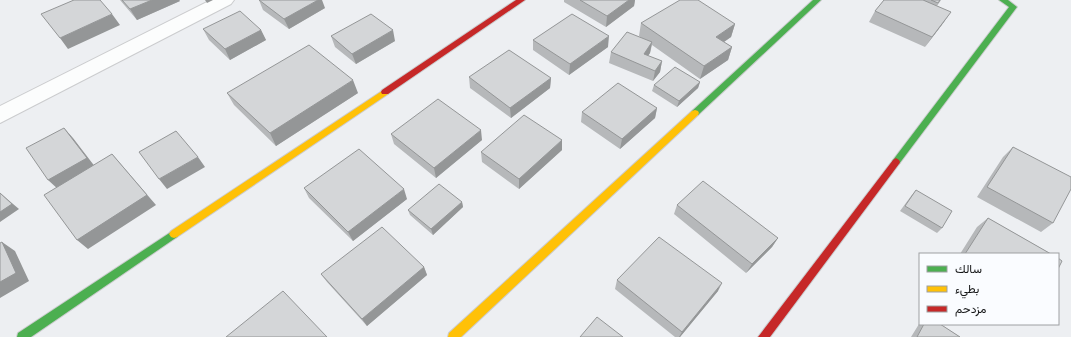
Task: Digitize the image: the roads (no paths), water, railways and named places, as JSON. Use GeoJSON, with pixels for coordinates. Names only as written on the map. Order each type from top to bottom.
{"type":"FeatureCollection","features":[{"type":"Feature","properties":{"kind":"street"},"geometry":{"type":"LineString","coordinates":[[0,115],[225,0]]}},
{"type":"Feature","properties":{"kind":"street"},"geometry":{"type":"LineString","coordinates":[[22,337],[521,0]]}},
{"type":"Feature","properties":{"kind":"street"},"geometry":{"type":"LineString","coordinates":[[453,337],[817,0]]}},
{"type":"Feature","properties":{"kind":"street"},"geometry":{"type":"LineString","coordinates":[[763,337],[1013,7],[1003,0]]}}]}
